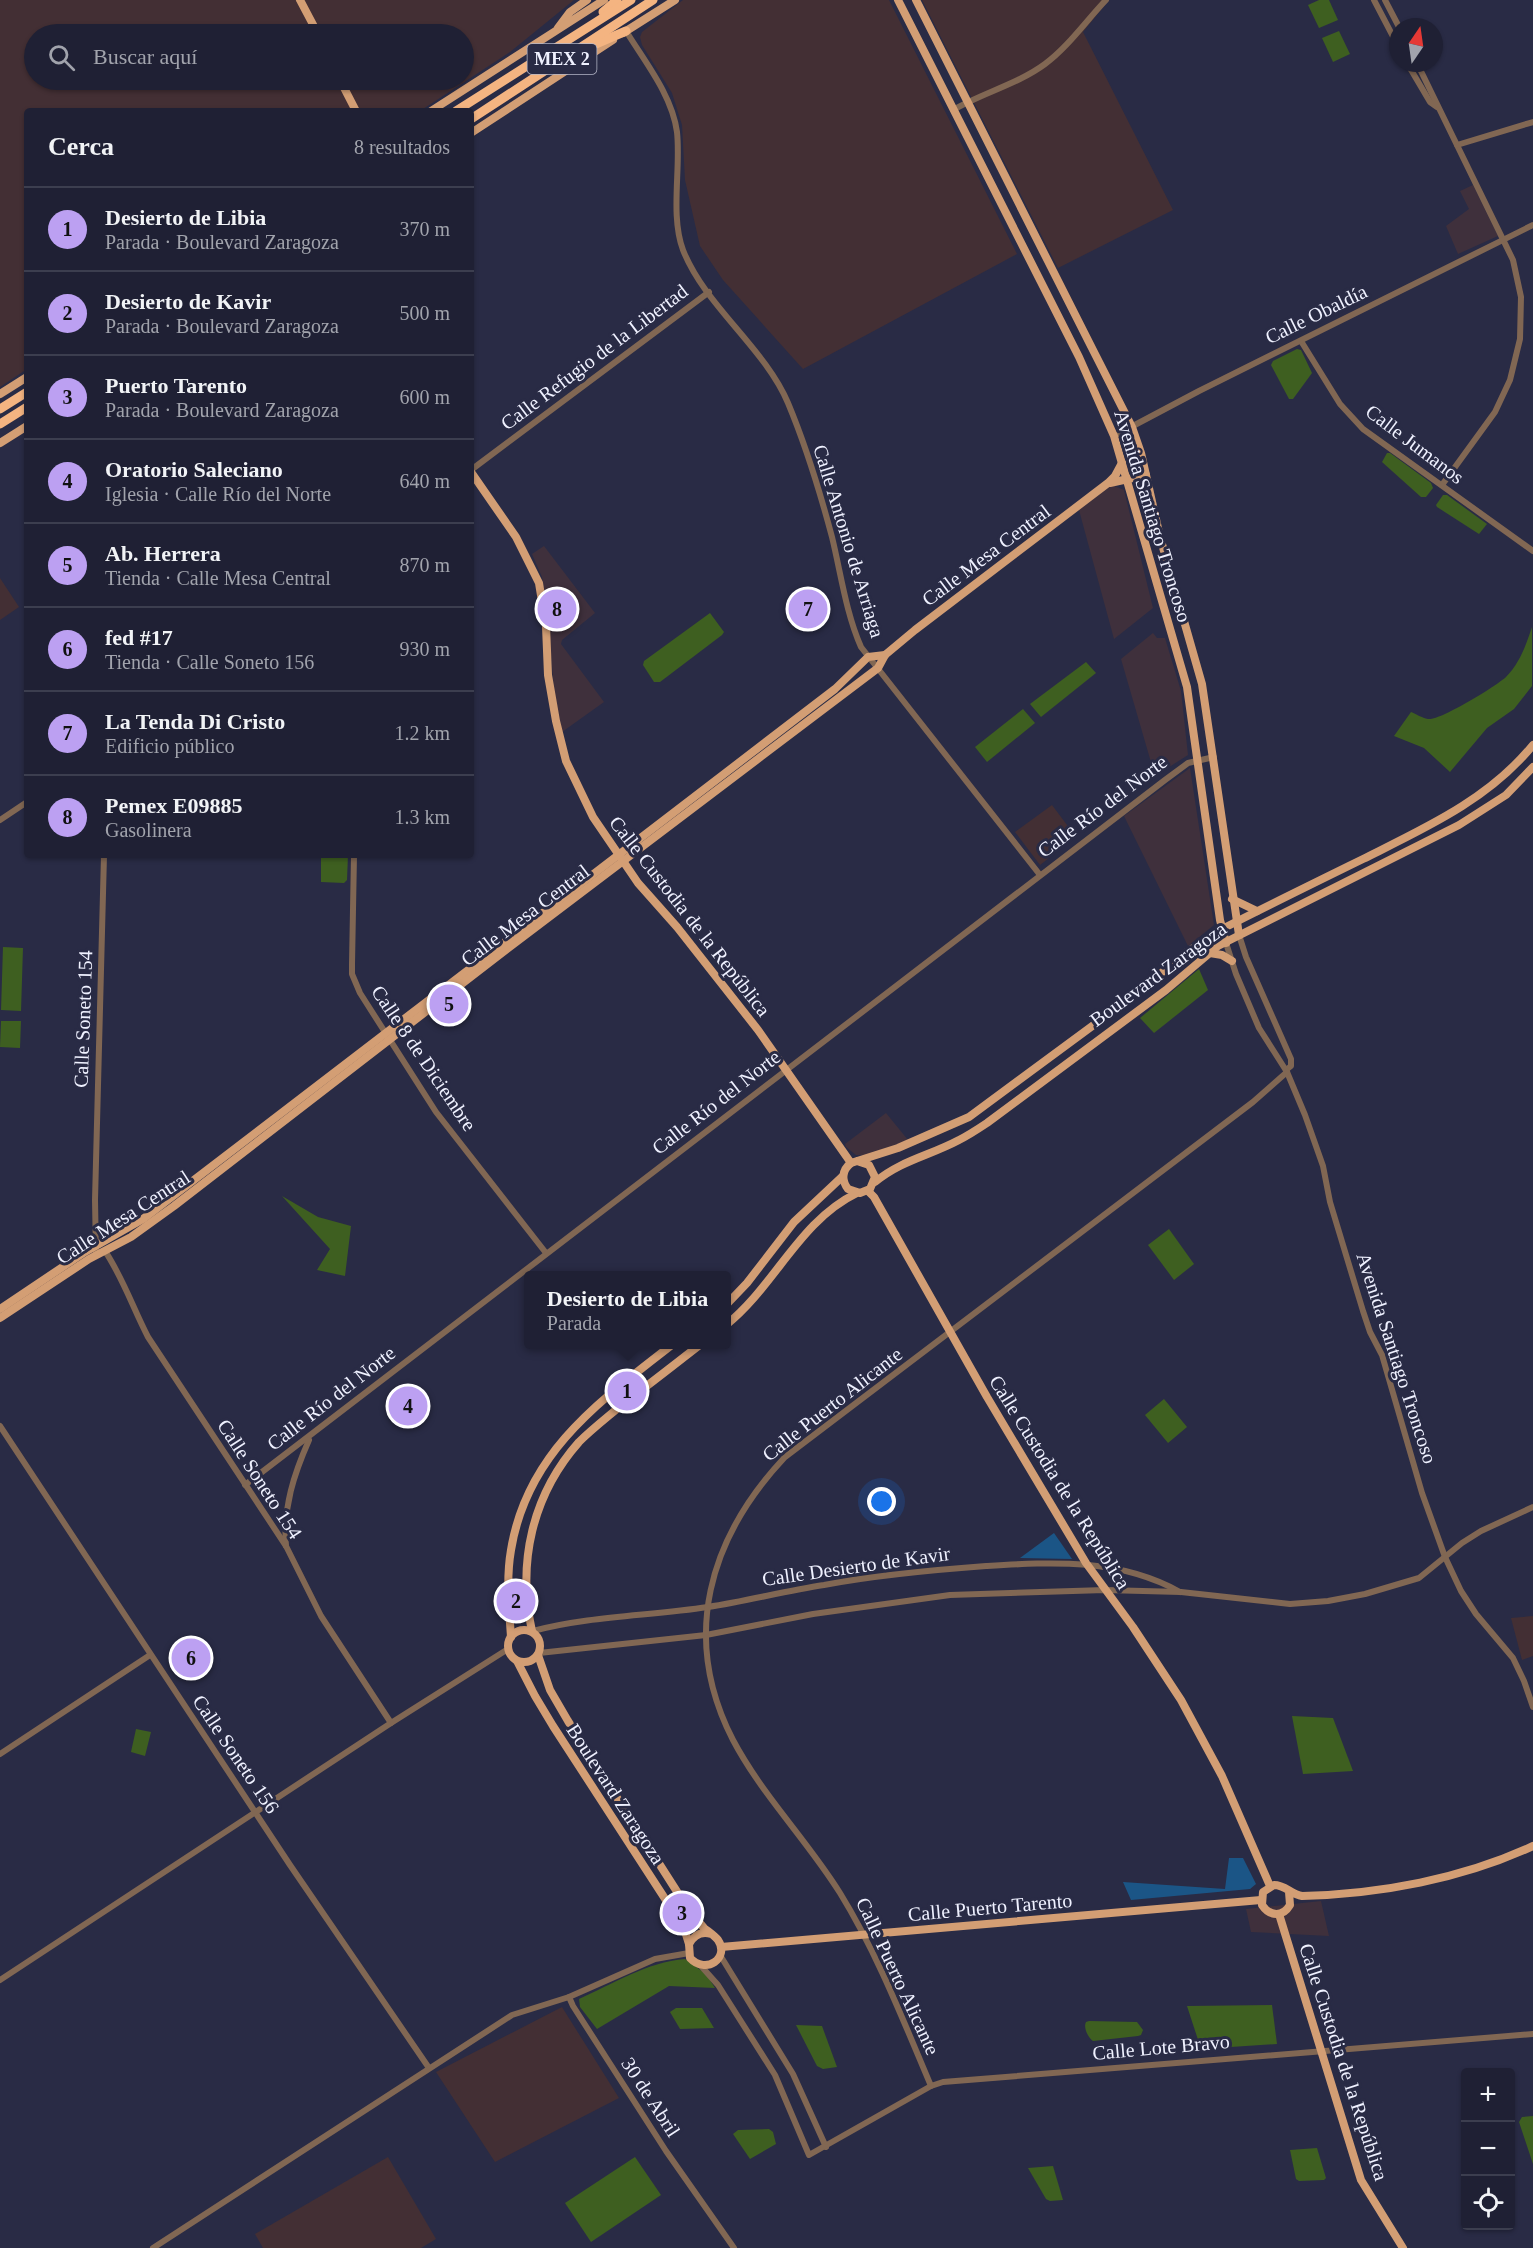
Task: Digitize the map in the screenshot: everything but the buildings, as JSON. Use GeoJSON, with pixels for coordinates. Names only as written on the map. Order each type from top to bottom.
{"type":"FeatureCollection","features":[{"type":"Feature","properties":{"kind":"highway"},"geometry":{"type":"LineString","coordinates":[[591,26],[617,0]]}},
{"type":"Feature","properties":{"kind":"highway","name":"MEX 2"},"geometry":{"type":"LineString","coordinates":[[461,108],[631,0]]}},
{"type":"Feature","properties":{"kind":"highway","name":"MEX 2"},"geometry":{"type":"LineString","coordinates":[[474,118],[653,0]]}},
{"type":"Feature","properties":{"kind":"highway"},"geometry":{"type":"LineString","coordinates":[[569,55],[626,31]]}},
{"type":"Feature","properties":{"kind":"highway"},"geometry":{"type":"LineString","coordinates":[[0,409],[24,394]]}},
{"type":"Feature","properties":{"kind":"highway"},"geometry":{"type":"LineString","coordinates":[[0,424],[24,409]]}},
{"type":"Feature","properties":{"kind":"main road"},"geometry":{"type":"LineString","coordinates":[[300,0],[313,24]]}},
{"type":"Feature","properties":{"kind":"main road"},"geometry":{"type":"LineString","coordinates":[[556,32],[570,12],[587,0]]}},
{"type":"Feature","properties":{"kind":"main road","name":"MEX 2"},"geometry":{"type":"LineString","coordinates":[[474,84],[604,0]]}},
{"type":"Feature","properties":{"kind":"main road","name":"MEX 2"},"geometry":{"type":"LineString","coordinates":[[474,131],[675,0]]}},
{"type":"Feature","properties":{"kind":"main road","name":"Avenida Santiago Troncoso"},"geometry":{"type":"LineString","coordinates":[[898,0],[1096,391],[1114,436],[1187,687],[1222,928],[1226,942]]}},
{"type":"Feature","properties":{"kind":"main road","name":"Avenida Santiago Troncoso"},"geometry":{"type":"LineString","coordinates":[[916,0],[1132,428],[1202,684],[1239,935]]}},
{"type":"Feature","properties":{"kind":"main road"},"geometry":{"type":"LineString","coordinates":[[345,90],[354,108]]}},
{"type":"Feature","properties":{"kind":"main road","name":"MEX 2"},"geometry":{"type":"LineString","coordinates":[[436,108],[464,90]]}},
{"type":"Feature","properties":{"kind":"main road"},"geometry":{"type":"LineString","coordinates":[[1035,272],[1050,264]]}},
{"type":"Feature","properties":{"kind":"main road"},"geometry":{"type":"LineString","coordinates":[[0,394],[24,379]]}},
{"type":"Feature","properties":{"kind":"main road"},"geometry":{"type":"LineString","coordinates":[[0,443],[24,428]]}},
{"type":"Feature","properties":{"kind":"main road"},"geometry":{"type":"LineString","coordinates":[[1108,483],[1122,463]]}},
{"type":"Feature","properties":{"kind":"main road","name":"Calle Custodia de la República"},"geometry":{"type":"LineString","coordinates":[[474,475],[516,537],[539,583],[546,625],[548,675],[552,702],[566,761],[592,817],[621,859],[705,961],[854,1162]]}},
{"type":"Feature","properties":{"kind":"main road"},"geometry":{"type":"LineString","coordinates":[[1108,483],[1146,475]]}},
{"type":"Feature","properties":{"kind":"main road","name":"Calle Mesa Central"},"geometry":{"type":"LineString","coordinates":[[0,1318],[143,1219],[878,668],[885,655],[1108,483]]}},
{"type":"Feature","properties":{"kind":"main road"},"geometry":{"type":"LineString","coordinates":[[868,657],[885,655]]}},
{"type":"Feature","properties":{"kind":"main road","name":"Calle Mesa Central"},"geometry":{"type":"LineString","coordinates":[[621,859],[835,689],[868,657]]}},
{"type":"Feature","properties":{"kind":"main road","name":"Boulevard Zaragoza"},"geometry":{"type":"LineString","coordinates":[[854,1162],[898,1148],[969,1117],[1157,978],[1187,951],[1222,928],[1444,819],[1486,791],[1513,768],[1533,745]]}},
{"type":"Feature","properties":{"kind":"main road","name":"Boulevard Zaragoza"},"geometry":{"type":"LineString","coordinates":[[875,1182],[889,1170],[906,1161],[958,1141],[987,1123],[1166,990],[1226,942],[1459,825],[1506,795],[1533,767]]}},
{"type":"Feature","properties":{"kind":"main road"},"geometry":{"type":"LineString","coordinates":[[1232,899],[1257,911]]}},
{"type":"Feature","properties":{"kind":"main road"},"geometry":{"type":"LineString","coordinates":[[1210,953],[1222,954],[1232,962]]}},
{"type":"Feature","properties":{"kind":"main road"},"geometry":{"type":"LineString","coordinates":[[1157,978],[1166,990]]}},
{"type":"Feature","properties":{"kind":"main road","name":"Calle Mesa Central"},"geometry":{"type":"LineString","coordinates":[[0,1309],[96,1251],[105,1251],[131,1237],[174,1206],[387,1037]]}},
{"type":"Feature","properties":{"kind":"main road"},"geometry":{"type":"LineString","coordinates":[[731,1300],[747,1283],[794,1222],[843,1176],[846,1169],[854,1162],[865,1162],[872,1168],[875,1182],[868,1191],[857,1193],[840,1201],[816,1222],[800,1239],[757,1296],[731,1320]]}},
{"type":"Feature","properties":{"kind":"main road"},"geometry":{"type":"LineString","coordinates":[[843,1176],[848,1189],[857,1193]]}},
{"type":"Feature","properties":{"kind":"main road","name":"Calle Custodia de la República"},"geometry":{"type":"LineString","coordinates":[[868,1191],[1086,1563],[1159,1665],[1192,1719],[1240,1814],[1270,1886]]}},
{"type":"Feature","properties":{"kind":"main road"},"geometry":{"type":"LineString","coordinates":[[667,1349],[596,1405],[572,1428],[550,1455],[530,1488],[510,1552],[508,1588],[511,1637],[508,1649],[518,1660],[526,1662],[539,1654],[541,1643],[532,1631],[525,1585],[529,1545],[542,1500],[558,1471],[568,1455],[593,1429],[695,1349]]}},
{"type":"Feature","properties":{"kind":"main road"},"geometry":{"type":"LineString","coordinates":[[511,1637],[522,1629],[532,1631]]}},
{"type":"Feature","properties":{"kind":"main road","name":"Boulevard Zaragoza"},"geometry":{"type":"LineString","coordinates":[[539,1654],[550,1690],[568,1721],[683,1901],[711,1934]]}},
{"type":"Feature","properties":{"kind":"main road","name":"Boulevard Zaragoza"},"geometry":{"type":"LineString","coordinates":[[518,1660],[552,1726],[684,1928],[689,1944]]}},
{"type":"Feature","properties":{"kind":"main road"},"geometry":{"type":"LineString","coordinates":[[1288,1892],[1313,1895],[1428,1881],[1496,1861],[1533,1846]]}},
{"type":"Feature","properties":{"kind":"main road"},"geometry":{"type":"LineString","coordinates":[[1288,1909],[1291,1900],[1288,1892],[1282,1886],[1270,1886],[1263,1892],[1262,1905],[1269,1913],[1279,1914],[1288,1909],[1297,1902],[1313,1895]]}},
{"type":"Feature","properties":{"kind":"main road","name":"Calle Puerto Tarento"},"geometry":{"type":"LineString","coordinates":[[721,1951],[864,1935],[1261,1900]]}},
{"type":"Feature","properties":{"kind":"main road","name":"Calle Custodia de la República"},"geometry":{"type":"LineString","coordinates":[[1279,1914],[1361,2180],[1403,2248]]}},
{"type":"Feature","properties":{"kind":"main road"},"geometry":{"type":"LineString","coordinates":[[701,1933],[711,1934],[716,1938],[721,1951],[712,1964],[701,1966],[695,1963],[689,1953],[689,1944],[701,1933]]}},
{"type":"Feature","properties":{"kind":"street"},"geometry":{"type":"LineString","coordinates":[[953,110],[1044,64],[1106,0]]}},
{"type":"Feature","properties":{"kind":"street"},"geometry":{"type":"LineString","coordinates":[[1389,28],[1376,2],[1385,0],[1394,18]]}},
{"type":"Feature","properties":{"kind":"street","name":"Calle Antonio de Arriaga"},"geometry":{"type":"LineString","coordinates":[[626,31],[663,92],[672,112],[678,143],[680,238],[689,263],[770,372],[788,402],[827,520],[858,639],[868,657],[1040,874]]}},
{"type":"Feature","properties":{"kind":"street"},"geometry":{"type":"LineString","coordinates":[[1412,72],[1430,102],[1437,107]]}},
{"type":"Feature","properties":{"kind":"street"},"geometry":{"type":"LineString","coordinates":[[1422,72],[1513,260],[1521,297],[1519,346],[1510,380],[1495,412],[1443,485]]}},
{"type":"Feature","properties":{"kind":"street"},"geometry":{"type":"LineString","coordinates":[[1457,146],[1533,122]]}},
{"type":"Feature","properties":{"kind":"street","name":"Calle Obaldía"},"geometry":{"type":"LineString","coordinates":[[1114,436],[1191,395],[1533,225]]}},
{"type":"Feature","properties":{"kind":"street","name":"Calle Refugio de la Libertad"},"geometry":{"type":"LineString","coordinates":[[474,469],[709,292]]}},
{"type":"Feature","properties":{"kind":"street","name":"Calle Jumanos"},"geometry":{"type":"LineString","coordinates":[[1301,340],[1340,404],[1363,429],[1533,551]]}},
{"type":"Feature","properties":{"kind":"street","name":"Calle Río del Norte"},"geometry":{"type":"LineString","coordinates":[[245,1485],[1188,762],[1214,758]]}},
{"type":"Feature","properties":{"kind":"street"},"geometry":{"type":"LineString","coordinates":[[0,820],[24,804]]}},
{"type":"Feature","properties":{"kind":"street","name":"Calle Soneto 154"},"geometry":{"type":"LineString","coordinates":[[96,1251],[104,858]]}},
{"type":"Feature","properties":{"kind":"street","name":"Calle 8 de Diciembre"},"geometry":{"type":"LineString","coordinates":[[354,858],[352,974],[360,993],[436,1112],[546,1253]]}},
{"type":"Feature","properties":{"kind":"street","name":"Avenida Santiago Troncoso"},"geometry":{"type":"LineString","coordinates":[[1239,935],[1252,972],[1291,1059],[1291,1066],[1287,1071]]}},
{"type":"Feature","properties":{"kind":"street","name":"Avenida Santiago Troncoso"},"geometry":{"type":"LineString","coordinates":[[1226,942],[1259,1028],[1287,1071],[1323,1166],[1330,1202],[1360,1301],[1370,1332],[1387,1369],[1422,1493],[1445,1557],[1461,1591],[1476,1614],[1513,1658],[1533,1707]]}},
{"type":"Feature","properties":{"kind":"street","name":"Calle Puerto Alicante"},"geometry":{"type":"LineString","coordinates":[[931,2086],[890,1989],[864,1935],[820,1863],[773,1802],[733,1740],[719,1707],[710,1672],[706,1635],[713,1578],[726,1541],[743,1509],[763,1481],[785,1457],[1253,1102],[1287,1071]]}},
{"type":"Feature","properties":{"kind":"street","name":"Calle Soneto 154"},"geometry":{"type":"LineString","coordinates":[[105,1251],[122,1278],[131,1304],[148,1337],[286,1546],[321,1616],[391,1723]]}},
{"type":"Feature","properties":{"kind":"street","name":"Calle Soneto 156"},"geometry":{"type":"LineString","coordinates":[[0,1426],[150,1655],[429,2068]]}},
{"type":"Feature","properties":{"kind":"street"},"geometry":{"type":"LineString","coordinates":[[286,1546],[286,1509],[289,1494],[310,1437]]}},
{"type":"Feature","properties":{"kind":"street"},"geometry":{"type":"LineString","coordinates":[[1445,1557],[1481,1531],[1533,1507]]}},
{"type":"Feature","properties":{"kind":"street","name":"Calle Desierto de Kavir"},"geometry":{"type":"LineString","coordinates":[[539,1654],[706,1635],[813,1614],[950,1595],[1105,1590],[1181,1592],[1290,1604],[1328,1601],[1365,1594],[1419,1578],[1445,1557]]}},
{"type":"Feature","properties":{"kind":"street","name":"Calle Desierto de Kavir"},"geometry":{"type":"LineString","coordinates":[[532,1631],[578,1621],[708,1607],[825,1584],[915,1572],[1040,1563],[1086,1563],[1137,1573],[1165,1583],[1181,1592]]}},
{"type":"Feature","properties":{"kind":"street"},"geometry":{"type":"LineString","coordinates":[[0,1980],[391,1723],[508,1649]]}},
{"type":"Feature","properties":{"kind":"street"},"geometry":{"type":"LineString","coordinates":[[0,1754],[150,1655]]}},
{"type":"Feature","properties":{"kind":"street"},"geometry":{"type":"LineString","coordinates":[[721,1951],[793,2074],[825,2147]]}},
{"type":"Feature","properties":{"kind":"street"},"geometry":{"type":"LineString","coordinates":[[153,2248],[507,2018],[531,2007],[569,1996],[655,1959],[689,1953]]}},
{"type":"Feature","properties":{"kind":"street","name":"Calle Lote Bravo"},"geometry":{"type":"LineString","coordinates":[[701,1966],[717,1985],[775,2076],[809,2155],[931,2086],[958,2080],[1533,2034]]}},
{"type":"Feature","properties":{"kind":"street","name":"30 de Abril"},"geometry":{"type":"LineString","coordinates":[[569,1996],[579,2016],[666,2151],[734,2248]]}},
{"type":"Feature","properties":{"kind":"shaded area"},"geometry":{"type":"Polygon","coordinates":[[[0,0],[574,0],[510,52],[474,76],[474,24],[24,24],[24,90],[452,90],[425,108],[24,108],[24,371],[0,387],[0,0]]]}},
{"type":"Feature","properties":{"kind":"shaded area"},"geometry":{"type":"Polygon","coordinates":[[[683,0],[889,0],[1017,254],[803,369],[723,280],[700,246],[685,180],[682,125],[672,93],[642,45],[640,37],[642,32],[683,0]]]}},
{"type":"Feature","properties":{"kind":"shaded area"},"geometry":{"type":"Polygon","coordinates":[[[922,0],[1109,0],[1083,32],[1173,210],[1058,268],[922,0]]]}},
{"type":"Feature","properties":{"kind":"shaded area"},"geometry":{"type":"Polygon","coordinates":[[[1473,185],[1498,236],[1458,254],[1446,226],[1469,209],[1460,191],[1473,185]]]}},
{"type":"Feature","properties":{"kind":"shaded area"},"geometry":{"type":"Polygon","coordinates":[[[1112,485],[1124,490],[1153,608],[1114,639],[1079,510],[1112,485]]]}},
{"type":"Feature","properties":{"kind":"shaded area"},"geometry":{"type":"Polygon","coordinates":[[[544,546],[595,613],[562,640],[561,644],[604,702],[562,732],[554,690],[542,577],[532,554],[544,546]]]}},
{"type":"Feature","properties":{"kind":"shaded area"},"geometry":{"type":"Polygon","coordinates":[[[0,578],[19,607],[0,620],[0,578]]]}},
{"type":"Feature","properties":{"kind":"shaded area"},"geometry":{"type":"Polygon","coordinates":[[[1153,633],[1157,638],[1165,638],[1181,691],[1188,755],[1155,776],[1121,659],[1153,633]]]}},
{"type":"Feature","properties":{"kind":"shaded area"},"geometry":{"type":"Polygon","coordinates":[[[1190,768],[1214,925],[1188,946],[1124,816],[1190,768]]]}},
{"type":"Feature","properties":{"kind":"shaded area"},"geometry":{"type":"Polygon","coordinates":[[[1052,805],[1076,837],[1040,865],[1015,832],[1052,805]]]}},
{"type":"Feature","properties":{"kind":"shaded area"},"geometry":{"type":"Polygon","coordinates":[[[886,1113],[908,1140],[867,1155],[856,1155],[846,1147],[845,1144],[886,1113]]]}},
{"type":"Feature","properties":{"kind":"shaded area"},"geometry":{"type":"Polygon","coordinates":[[[1533,1616],[1533,1656],[1522,1660],[1511,1618],[1533,1616]]]}},
{"type":"Feature","properties":{"kind":"shaded area"},"geometry":{"type":"Polygon","coordinates":[[[1321,1901],[1329,1936],[1251,1932],[1246,1909],[1321,1901]]]}},
{"type":"Feature","properties":{"kind":"shaded area"},"geometry":{"type":"Polygon","coordinates":[[[562,2007],[619,2098],[495,2162],[436,2072],[562,2007]]]}},
{"type":"Feature","properties":{"kind":"shaded area"},"geometry":{"type":"Polygon","coordinates":[[[388,2157],[436,2239],[421,2248],[263,2248],[255,2234],[388,2157]]]}},
{"type":"Feature","properties":{"kind":"green space"},"geometry":{"type":"Polygon","coordinates":[[[1319,0],[1329,0],[1338,20],[1319,28],[1308,5],[1319,0]]]}},
{"type":"Feature","properties":{"kind":"green space"},"geometry":{"type":"Polygon","coordinates":[[[1339,31],[1350,54],[1333,62],[1322,38],[1339,31]]]}},
{"type":"Feature","properties":{"kind":"green space"},"geometry":{"type":"Polygon","coordinates":[[[1297,349],[1301,350],[1312,373],[1293,399],[1289,399],[1271,365],[1273,361],[1297,349]]]}},
{"type":"Feature","properties":{"kind":"green space"},"geometry":{"type":"Polygon","coordinates":[[[1387,453],[1431,483],[1433,488],[1426,497],[1421,497],[1382,462],[1387,453]]]}},
{"type":"Feature","properties":{"kind":"green space"},"geometry":{"type":"Polygon","coordinates":[[[1443,495],[1447,495],[1487,524],[1479,534],[1437,507],[1443,495]]]}},
{"type":"Feature","properties":{"kind":"green space"},"geometry":{"type":"Polygon","coordinates":[[[710,613],[724,632],[722,635],[660,682],[654,682],[643,665],[644,661],[710,613]]]}},
{"type":"Feature","properties":{"kind":"green space"},"geometry":{"type":"Polygon","coordinates":[[[1532,627],[1532,686],[1514,709],[1487,728],[1450,772],[1424,748],[1394,736],[1411,712],[1428,719],[1444,715],[1506,677],[1519,660],[1532,627]]]}},
{"type":"Feature","properties":{"kind":"green space"},"geometry":{"type":"Polygon","coordinates":[[[1086,662],[1096,673],[1041,717],[1030,704],[1086,662]]]}},
{"type":"Feature","properties":{"kind":"green space"},"geometry":{"type":"Polygon","coordinates":[[[1023,709],[1035,723],[987,762],[975,747],[1023,709]]]}},
{"type":"Feature","properties":{"kind":"green space"},"geometry":{"type":"Polygon","coordinates":[[[321,858],[348,858],[347,880],[344,883],[321,882],[321,858]]]}},
{"type":"Feature","properties":{"kind":"green space"},"geometry":{"type":"Polygon","coordinates":[[[3,947],[23,948],[21,1011],[1,1010],[3,947]]]}},
{"type":"Feature","properties":{"kind":"green space"},"geometry":{"type":"Polygon","coordinates":[[[1199,969],[1208,990],[1154,1033],[1140,1018],[1199,969]]]}},
{"type":"Feature","properties":{"kind":"green space"},"geometry":{"type":"Polygon","coordinates":[[[1,1021],[21,1021],[20,1048],[0,1047],[1,1021]]]}},
{"type":"Feature","properties":{"kind":"green space"},"geometry":{"type":"Polygon","coordinates":[[[282,1196],[318,1217],[351,1226],[345,1276],[317,1270],[330,1249],[282,1196]]]}},
{"type":"Feature","properties":{"kind":"green space"},"geometry":{"type":"Polygon","coordinates":[[[1169,1229],[1194,1264],[1174,1280],[1148,1245],[1169,1229]]]}},
{"type":"Feature","properties":{"kind":"green space"},"geometry":{"type":"Polygon","coordinates":[[[1164,1399],[1187,1427],[1168,1443],[1145,1415],[1164,1399]]]}},
{"type":"Feature","properties":{"kind":"green space"},"geometry":{"type":"Polygon","coordinates":[[[1292,1716],[1333,1718],[1353,1771],[1303,1774],[1292,1716]]]}},
{"type":"Feature","properties":{"kind":"green space"},"geometry":{"type":"Polygon","coordinates":[[[136,1729],[151,1732],[145,1756],[131,1752],[136,1729]]]}},
{"type":"Feature","properties":{"kind":"green space"},"geometry":{"type":"Polygon","coordinates":[[[685,1959],[706,1974],[715,1988],[669,1986],[597,2029],[580,2007],[579,1999],[630,1975],[657,1964],[685,1959]]]}},
{"type":"Feature","properties":{"kind":"green space"},"geometry":{"type":"Polygon","coordinates":[[[1272,2005],[1277,2044],[1201,2049],[1187,2006],[1272,2005]]]}},
{"type":"Feature","properties":{"kind":"green space"},"geometry":{"type":"Polygon","coordinates":[[[676,2008],[702,2008],[714,2028],[680,2029],[670,2012],[676,2008]]]}},
{"type":"Feature","properties":{"kind":"green space"},"geometry":{"type":"Polygon","coordinates":[[[1089,2021],[1137,2022],[1143,2030],[1138,2036],[1093,2041],[1089,2037],[1085,2024],[1089,2021]]]}},
{"type":"Feature","properties":{"kind":"green space"},"geometry":{"type":"Polygon","coordinates":[[[796,2025],[822,2026],[837,2067],[823,2069],[817,2066],[796,2025]]]}},
{"type":"Feature","properties":{"kind":"green space"},"geometry":{"type":"Polygon","coordinates":[[[1533,2116],[1533,2164],[1519,2122],[1522,2117],[1533,2116]]]}},
{"type":"Feature","properties":{"kind":"green space"},"geometry":{"type":"Polygon","coordinates":[[[769,2129],[773,2132],[776,2144],[750,2159],[733,2134],[738,2130],[769,2129]]]}},
{"type":"Feature","properties":{"kind":"green space"},"geometry":{"type":"Polygon","coordinates":[[[1317,2148],[1326,2178],[1299,2181],[1296,2179],[1290,2150],[1317,2148]]]}},
{"type":"Feature","properties":{"kind":"green space"},"geometry":{"type":"Polygon","coordinates":[[[635,2157],[661,2195],[591,2242],[565,2203],[635,2157]]]}},
{"type":"Feature","properties":{"kind":"green space"},"geometry":{"type":"Polygon","coordinates":[[[1053,2166],[1063,2200],[1046,2199],[1028,2168],[1053,2166]]]}},
{"type":"Feature","properties":{"kind":"water"},"geometry":{"type":"Polygon","coordinates":[[[1054,1533],[1072,1559],[1020,1558],[1054,1533]]]}},
{"type":"Feature","properties":{"kind":"water"},"geometry":{"type":"Polygon","coordinates":[[[1229,1858],[1243,1858],[1256,1884],[1250,1889],[1131,1900],[1123,1882],[1225,1889],[1229,1858]]]}},
{"type":"Feature","properties":{"kind":"place","name":"Pemex E09885"},"geometry":{"type":"Point","coordinates":[557,609]}},
{"type":"Feature","properties":{"kind":"place","name":"La Tenda Di Cristo"},"geometry":{"type":"Point","coordinates":[808,609]}},
{"type":"Feature","properties":{"kind":"place","name":"Ab. Herrera"},"geometry":{"type":"Point","coordinates":[449,1004]}},
{"type":"Feature","properties":{"kind":"place","name":"Desierto de Libia"},"geometry":{"type":"Point","coordinates":[627,1391]}},
{"type":"Feature","properties":{"kind":"place","name":"Oratorio Saleciano"},"geometry":{"type":"Point","coordinates":[408,1406]}},
{"type":"Feature","properties":{"kind":"place","name":"Desierto de Kavir"},"geometry":{"type":"Point","coordinates":[516,1601]}},
{"type":"Feature","properties":{"kind":"place","name":"fed #17"},"geometry":{"type":"Point","coordinates":[191,1658]}},
{"type":"Feature","properties":{"kind":"place","name":"Puerto Tarento"},"geometry":{"type":"Point","coordinates":[682,1913]}}]}
